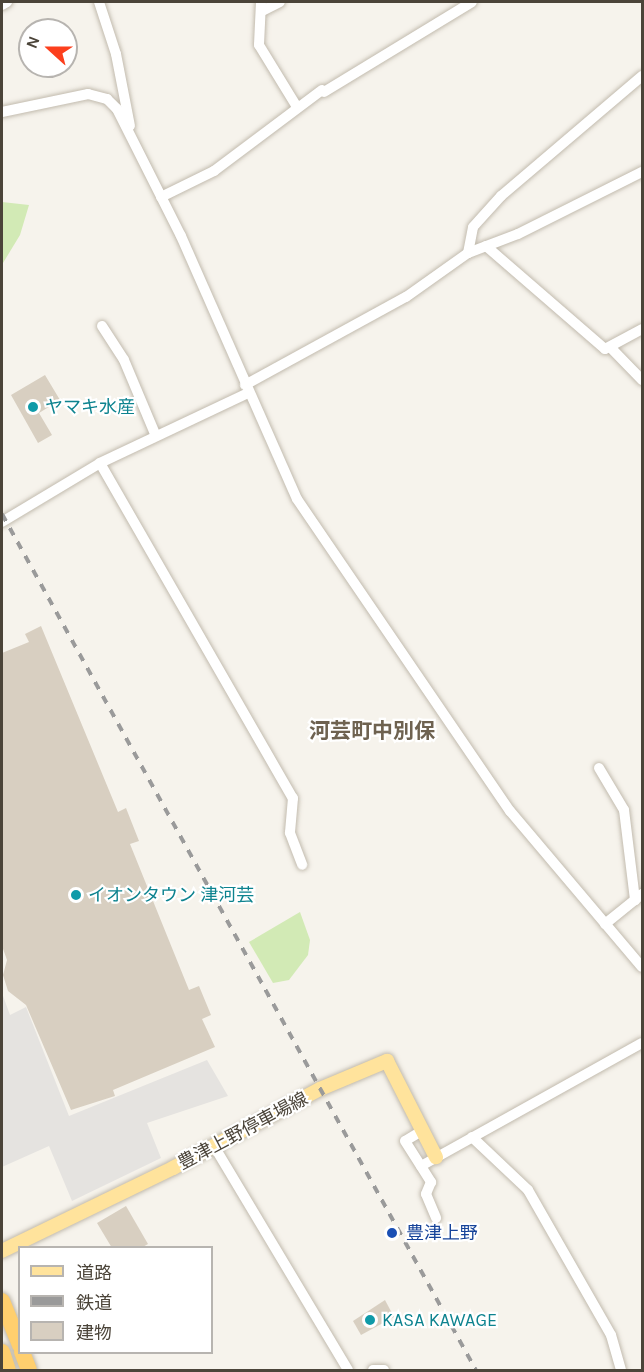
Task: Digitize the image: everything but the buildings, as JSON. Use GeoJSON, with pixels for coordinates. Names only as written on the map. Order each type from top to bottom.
{"type":"FeatureCollection","features":[{"type":"Feature","properties":{"kind":"highway"},"geometry":{"type":"LineString","coordinates":[[2,1301],[18,1340]]}},
{"type":"Feature","properties":{"kind":"highway"},"geometry":{"type":"LineString","coordinates":[[2,1352],[8,1371]]}},
{"type":"Feature","properties":{"kind":"highway"},"geometry":{"type":"LineString","coordinates":[[22,1354],[28,1371]]}},
{"type":"Feature","properties":{"kind":"main road","name":"豊津上野停車場線"},"geometry":{"type":"LineString","coordinates":[[2,1251],[214,1146],[320,1089],[387,1061],[419,1120],[420,1132],[436,1157]]}},
{"type":"Feature","properties":{"kind":"street"},"geometry":{"type":"LineString","coordinates":[[2,5],[7,2]]}},
{"type":"Feature","properties":{"kind":"street"},"geometry":{"type":"LineString","coordinates":[[99,2],[116,54],[132,135]]}},
{"type":"Feature","properties":{"kind":"street"},"geometry":{"type":"LineString","coordinates":[[280,2],[262,6],[259,45],[297,107]]}},
{"type":"Feature","properties":{"kind":"street"},"geometry":{"type":"LineString","coordinates":[[161,197],[214,171],[297,107],[472,2]]}},
{"type":"Feature","properties":{"kind":"street"},"geometry":{"type":"LineString","coordinates":[[468,253],[473,227],[501,196],[642,76]]}},
{"type":"Feature","properties":{"kind":"street"},"geometry":{"type":"LineString","coordinates":[[2,112],[88,94],[107,99],[132,135],[247,389],[313,525],[504,802],[642,967]]}},
{"type":"Feature","properties":{"kind":"street"},"geometry":{"type":"LineString","coordinates":[[2,522],[100,463],[247,389],[406,297],[468,253],[642,172]]}},
{"type":"Feature","properties":{"kind":"street"},"geometry":{"type":"LineString","coordinates":[[486,246],[605,349],[611,348],[642,329]]}},
{"type":"Feature","properties":{"kind":"street"},"geometry":{"type":"LineString","coordinates":[[102,326],[119,349],[156,436]]}},
{"type":"Feature","properties":{"kind":"street"},"geometry":{"type":"LineString","coordinates":[[611,348],[642,380]]}},
{"type":"Feature","properties":{"kind":"street"},"geometry":{"type":"LineString","coordinates":[[100,463],[293,798],[290,833],[302,865]]}},
{"type":"Feature","properties":{"kind":"street"},"geometry":{"type":"LineString","coordinates":[[599,768],[624,810],[639,897],[605,924]]}},
{"type":"Feature","properties":{"kind":"street"},"geometry":{"type":"LineString","coordinates":[[420,1166],[642,1043]]}},
{"type":"Feature","properties":{"kind":"street"},"geometry":{"type":"LineString","coordinates":[[420,1132],[405,1141],[431,1182],[426,1194],[436,1218]]}},
{"type":"Feature","properties":{"kind":"street"},"geometry":{"type":"LineString","coordinates":[[472,1137],[528,1190],[611,1335],[621,1371]]}},
{"type":"Feature","properties":{"kind":"street"},"geometry":{"type":"LineString","coordinates":[[214,1146],[348,1371]]}},
{"type":"Feature","properties":{"kind":"street"},"geometry":{"type":"LineString","coordinates":[[373,1371],[384,1371]]}},
{"type":"Feature","properties":{"kind":"green space"},"geometry":{"type":"Polygon","coordinates":[[[2,202],[29,205],[20,235],[3,263],[2,281],[2,202]]]}},
{"type":"Feature","properties":{"kind":"green space"},"geometry":{"type":"Polygon","coordinates":[[[300,912],[310,940],[308,955],[289,980],[273,983],[249,942],[300,912]]]}},
{"type":"Feature","properties":{"kind":"shaded area"},"geometry":{"type":"Polygon","coordinates":[[[2,993],[10,1015],[26,1007],[69,1116],[207,1060],[228,1096],[147,1123],[161,1158],[72,1201],[49,1146],[2,1167],[2,993]]]}},
{"type":"Feature","properties":{"kind":"railway"},"geometry":{"type":"LineString","coordinates":[[2,514],[476,1370]]}},
{"type":"Feature","properties":{"kind":"place","name":"ヤマキ水産"},"geometry":{"type":"Point","coordinates":[33,407]}},
{"type":"Feature","properties":{"kind":"place","name":"イオンタウン 津河芸"},"geometry":{"type":"Point","coordinates":[76,895]}},
{"type":"Feature","properties":{"kind":"place","name":"豊津上野"},"geometry":{"type":"Point","coordinates":[392,1233]}},
{"type":"Feature","properties":{"kind":"place","name":"KASA KAWAGE"},"geometry":{"type":"Point","coordinates":[370,1320]}},
{"type":"Feature","properties":{"kind":"district","name":"河芸町中別保"},"geometry":{"type":"Point","coordinates":[372,731]}}]}
